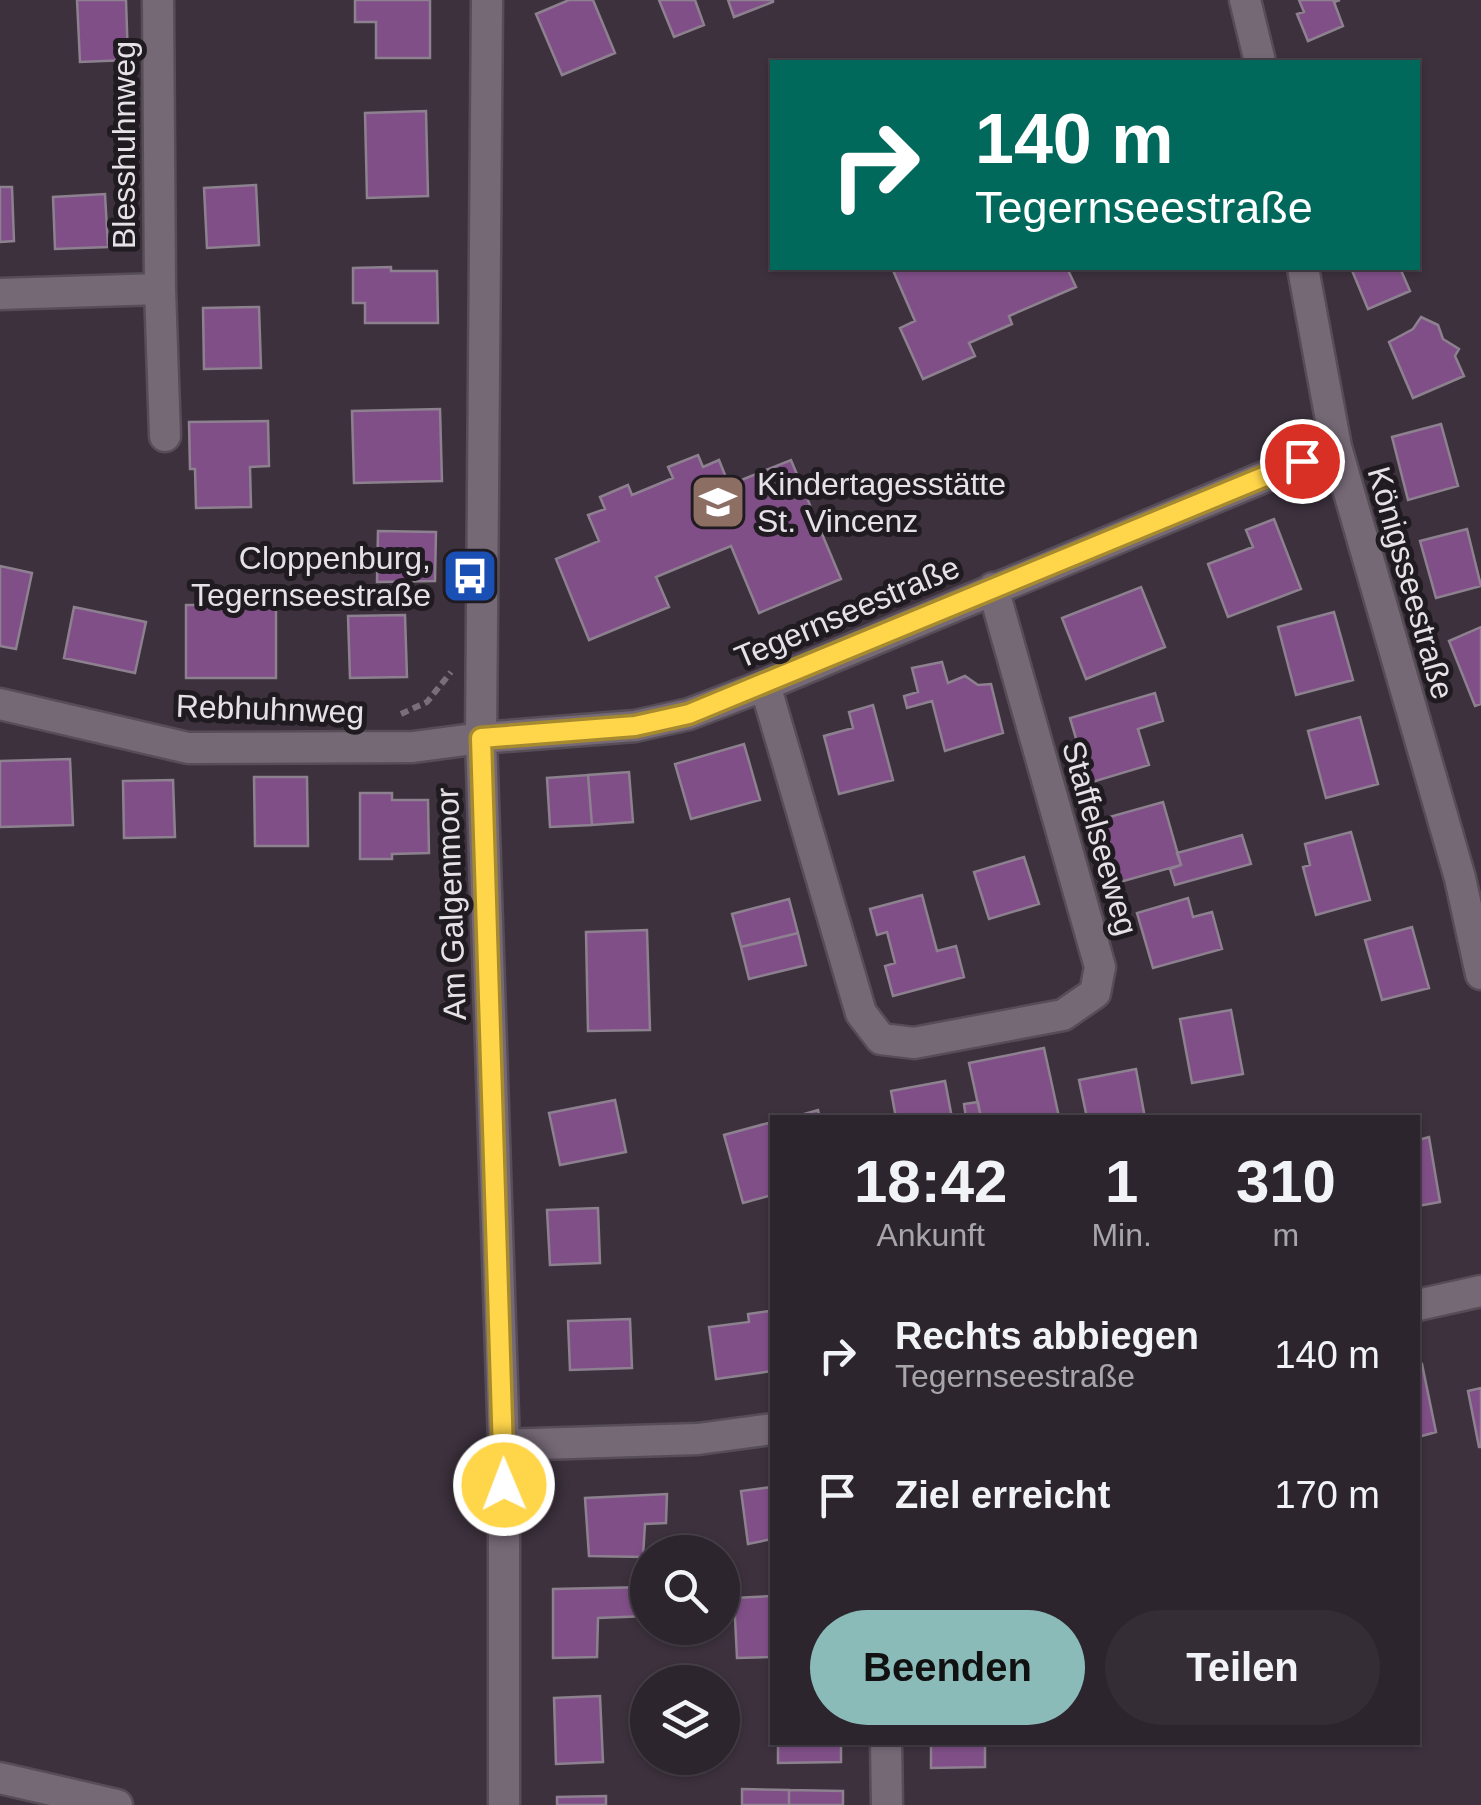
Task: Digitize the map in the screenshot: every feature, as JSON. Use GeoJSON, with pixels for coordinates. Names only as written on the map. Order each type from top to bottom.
{"type":"FeatureCollection","features":[{"type":"Feature","properties":{"kind":"street","name":"Blesshuhnweg"},"geometry":{"type":"LineString","coordinates":[[158,0],[165,436]]}},
{"type":"Feature","properties":{"kind":"street","name":"Am Galgenmoor"},"geometry":{"type":"LineString","coordinates":[[486,0],[481,738],[504,1445],[504,1805]]}},
{"type":"Feature","properties":{"kind":"street"},"geometry":{"type":"LineString","coordinates":[[1245,0],[1260,60]]}},
{"type":"Feature","properties":{"kind":"street","name":"Königsseestraße"},"geometry":{"type":"LineString","coordinates":[[1303,270],[1336,447],[1470,874],[1481,974]]}},
{"type":"Feature","properties":{"kind":"street","name":"Blesshuhnweg"},"geometry":{"type":"LineString","coordinates":[[0,294],[160,289]]}},
{"type":"Feature","properties":{"kind":"street","name":"Tegernseestraße"},"geometry":{"type":"LineString","coordinates":[[481,738],[635,726],[689,714],[1336,447]]}},
{"type":"Feature","properties":{"kind":"street","name":"Staffelseeweg"},"geometry":{"type":"LineString","coordinates":[[764,685],[861,1013],[881,1039],[914,1044],[1064,1014],[1094,994],[1100,967],[994,588]]}},
{"type":"Feature","properties":{"kind":"street","name":"Rebhuhnweg"},"geometry":{"type":"LineString","coordinates":[[0,704],[188,748],[413,747],[481,738]]}},
{"type":"Feature","properties":{"kind":"street"},"geometry":{"type":"LineString","coordinates":[[1420,1305],[1481,1291]]}},
{"type":"Feature","properties":{"kind":"street"},"geometry":{"type":"LineString","coordinates":[[504,1445],[698,1439],[770,1429]]}},
{"type":"Feature","properties":{"kind":"street"},"geometry":{"type":"LineString","coordinates":[[886,1745],[887,1805]]}},
{"type":"Feature","properties":{"kind":"street"},"geometry":{"type":"LineString","coordinates":[[0,1778],[118,1805]]}},
{"type":"Feature","properties":{"kind":"path"},"geometry":{"type":"LineString","coordinates":[[396,716],[427,702],[450,672],[482,671]]}},
{"type":"Feature","properties":{"kind":"building"},"geometry":{"type":"Polygon","coordinates":[[[77,0],[126,0],[128,60],[80,62],[77,0]]]}},
{"type":"Feature","properties":{"kind":"building"},"geometry":{"type":"Polygon","coordinates":[[[355,0],[430,0],[430,58],[376,58],[376,22],[355,22],[355,0]]]}},
{"type":"Feature","properties":{"kind":"building"},"geometry":{"type":"Polygon","coordinates":[[[569,0],[593,0],[615,53],[562,75],[536,14],[569,0]]]}},
{"type":"Feature","properties":{"kind":"building"},"geometry":{"type":"Polygon","coordinates":[[[659,0],[695,0],[704,25],[674,37],[659,0]]]}},
{"type":"Feature","properties":{"kind":"building"},"geometry":{"type":"Polygon","coordinates":[[[728,0],[773,0],[773,2],[734,17],[728,0]]]}},
{"type":"Feature","properties":{"kind":"building"},"geometry":{"type":"Polygon","coordinates":[[[1299,0],[1340,0],[1334,2],[1343,26],[1308,41],[1297,14],[1304,12],[1299,0]]]}},
{"type":"Feature","properties":{"kind":"building"},"geometry":{"type":"Polygon","coordinates":[[[426,111],[428,196],[367,198],[365,113],[426,111]]]}},
{"type":"Feature","properties":{"kind":"building"},"geometry":{"type":"Polygon","coordinates":[[[256,185],[259,245],[207,248],[204,188],[256,185]]]}},
{"type":"Feature","properties":{"kind":"building"},"geometry":{"type":"Polygon","coordinates":[[[0,187],[12,187],[14,241],[0,242],[0,187]]]}},
{"type":"Feature","properties":{"kind":"building"},"geometry":{"type":"Polygon","coordinates":[[[105,194],[108,247],[55,249],[53,197],[105,194]]]}},
{"type":"Feature","properties":{"kind":"building"},"geometry":{"type":"Polygon","coordinates":[[[391,267],[391,271],[437,271],[438,323],[365,323],[365,303],[353,303],[353,268],[391,267]]]}},
{"type":"Feature","properties":{"kind":"building"},"geometry":{"type":"Polygon","coordinates":[[[893,270],[1068,270],[1076,287],[1009,316],[1012,324],[969,343],[975,356],[923,379],[900,328],[915,321],[893,270]]]}},
{"type":"Feature","properties":{"kind":"building"},"geometry":{"type":"Polygon","coordinates":[[[1352,270],[1401,270],[1410,291],[1368,309],[1352,270]]]}},
{"type":"Feature","properties":{"kind":"building"},"geometry":{"type":"Polygon","coordinates":[[[259,307],[261,368],[204,369],[203,308],[259,307]]]}},
{"type":"Feature","properties":{"kind":"building"},"geometry":{"type":"Polygon","coordinates":[[[1421,317],[1438,325],[1443,339],[1459,349],[1455,356],[1464,376],[1413,398],[1389,342],[1413,329],[1421,317]]]}},
{"type":"Feature","properties":{"kind":"building"},"geometry":{"type":"Polygon","coordinates":[[[440,409],[442,481],[354,483],[352,411],[440,409]]]}},
{"type":"Feature","properties":{"kind":"building"},"geometry":{"type":"Polygon","coordinates":[[[268,421],[269,466],[250,467],[251,507],[196,508],[189,422],[268,421]]]}},
{"type":"Feature","properties":{"kind":"building"},"geometry":{"type":"Polygon","coordinates":[[[1441,424],[1458,486],[1408,500],[1392,437],[1441,424]]]}},
{"type":"Feature","properties":{"kind":"building"},"geometry":{"type":"Polygon","coordinates":[[[698,455],[703,467],[719,460],[729,485],[791,460],[841,579],[759,613],[731,546],[656,577],[669,607],[589,640],[556,559],[599,541],[588,515],[605,509],[600,497],[628,485],[632,495],[673,478],[668,467],[698,455]]]}},
{"type":"Feature","properties":{"kind":"building"},"geometry":{"type":"Polygon","coordinates":[[[1274,519],[1301,589],[1228,617],[1208,564],[1253,547],[1246,530],[1274,519]]]}},
{"type":"Feature","properties":{"kind":"building"},"geometry":{"type":"Polygon","coordinates":[[[1467,529],[1481,586],[1436,598],[1420,541],[1467,529]]]}},
{"type":"Feature","properties":{"kind":"building"},"geometry":{"type":"Polygon","coordinates":[[[378,531],[436,532],[435,581],[377,582],[378,531]]]}},
{"type":"Feature","properties":{"kind":"building"},"geometry":{"type":"Polygon","coordinates":[[[0,566],[32,573],[16,649],[0,646],[0,566]]]}},
{"type":"Feature","properties":{"kind":"building"},"geometry":{"type":"Polygon","coordinates":[[[1141,587],[1165,647],[1086,679],[1062,618],[1141,587]]]}},
{"type":"Feature","properties":{"kind":"building"},"geometry":{"type":"Polygon","coordinates":[[[186,605],[276,605],[276,678],[186,678],[186,605]]]}},
{"type":"Feature","properties":{"kind":"building"},"geometry":{"type":"Polygon","coordinates":[[[74,607],[146,622],[135,673],[64,658],[74,607]]]}},
{"type":"Feature","properties":{"kind":"building"},"geometry":{"type":"Polygon","coordinates":[[[1334,612],[1353,680],[1296,695],[1278,627],[1334,612]]]}},
{"type":"Feature","properties":{"kind":"building"},"geometry":{"type":"Polygon","coordinates":[[[405,615],[407,677],[350,678],[348,616],[405,615]]]}},
{"type":"Feature","properties":{"kind":"building"},"geometry":{"type":"Polygon","coordinates":[[[1481,627],[1481,704],[1475,706],[1449,641],[1481,627]]]}},
{"type":"Feature","properties":{"kind":"building"},"geometry":{"type":"Polygon","coordinates":[[[942,662],[948,683],[965,676],[978,685],[991,684],[1003,733],[945,751],[932,701],[907,708],[904,696],[918,692],[912,668],[942,662]]]}},
{"type":"Feature","properties":{"kind":"building"},"geometry":{"type":"Polygon","coordinates":[[[1155,693],[1163,721],[1138,729],[1149,765],[1089,783],[1070,718],[1155,693]]]}},
{"type":"Feature","properties":{"kind":"building"},"geometry":{"type":"Polygon","coordinates":[[[873,705],[893,780],[839,794],[824,736],[853,728],[849,712],[873,705]]]}},
{"type":"Feature","properties":{"kind":"building"},"geometry":{"type":"Polygon","coordinates":[[[1360,717],[1378,784],[1326,798],[1308,731],[1360,717]]]}},
{"type":"Feature","properties":{"kind":"building"},"geometry":{"type":"Polygon","coordinates":[[[744,744],[760,800],[691,819],[675,764],[744,744]]]}},
{"type":"Feature","properties":{"kind":"building"},"geometry":{"type":"Polygon","coordinates":[[[70,759],[73,825],[0,827],[0,761],[70,759]]]}},
{"type":"Feature","properties":{"kind":"building"},"geometry":{"type":"Polygon","coordinates":[[[629,772],[633,822],[592,825],[588,775],[629,772]]]}},
{"type":"Feature","properties":{"kind":"building"},"geometry":{"type":"Polygon","coordinates":[[[588,775],[592,825],[550,827],[547,778],[588,775]]]}},
{"type":"Feature","properties":{"kind":"building"},"geometry":{"type":"Polygon","coordinates":[[[254,777],[307,777],[308,846],[255,846],[254,777]]]}},
{"type":"Feature","properties":{"kind":"building"},"geometry":{"type":"Polygon","coordinates":[[[173,780],[175,837],[124,838],[123,781],[173,780]]]}},
{"type":"Feature","properties":{"kind":"building"},"geometry":{"type":"Polygon","coordinates":[[[360,793],[392,793],[392,800],[428,800],[429,853],[360,859],[360,793]]]}},
{"type":"Feature","properties":{"kind":"building"},"geometry":{"type":"Polygon","coordinates":[[[1163,802],[1181,865],[1120,882],[1102,819],[1163,802]]]}},
{"type":"Feature","properties":{"kind":"building"},"geometry":{"type":"Polygon","coordinates":[[[1351,832],[1370,900],[1316,915],[1303,867],[1310,865],[1305,844],[1351,832]]]}},
{"type":"Feature","properties":{"kind":"building"},"geometry":{"type":"Polygon","coordinates":[[[1242,835],[1251,864],[1175,885],[1170,869],[1181,865],[1177,853],[1242,835]]]}},
{"type":"Feature","properties":{"kind":"building"},"geometry":{"type":"Polygon","coordinates":[[[1024,857],[1039,904],[989,919],[974,872],[1024,857]]]}},
{"type":"Feature","properties":{"kind":"building"},"geometry":{"type":"Polygon","coordinates":[[[922,895],[937,951],[956,946],[964,977],[893,996],[885,966],[895,963],[887,932],[877,935],[870,909],[922,895]]]}},
{"type":"Feature","properties":{"kind":"building"},"geometry":{"type":"Polygon","coordinates":[[[1188,898],[1193,917],[1212,912],[1222,949],[1153,968],[1137,913],[1188,898]]]}},
{"type":"Feature","properties":{"kind":"building"},"geometry":{"type":"Polygon","coordinates":[[[789,899],[798,933],[741,947],[732,914],[789,899]]]}},
{"type":"Feature","properties":{"kind":"building"},"geometry":{"type":"Polygon","coordinates":[[[1412,927],[1429,988],[1382,1000],[1365,940],[1412,927]]]}},
{"type":"Feature","properties":{"kind":"building"},"geometry":{"type":"Polygon","coordinates":[[[647,930],[650,1030],[588,1031],[586,932],[647,930]]]}},
{"type":"Feature","properties":{"kind":"building"},"geometry":{"type":"Polygon","coordinates":[[[798,933],[806,965],[749,979],[741,947],[798,933]]]}},
{"type":"Feature","properties":{"kind":"building"},"geometry":{"type":"Polygon","coordinates":[[[1231,1010],[1243,1074],[1192,1083],[1180,1019],[1231,1010]]]}},
{"type":"Feature","properties":{"kind":"building"},"geometry":{"type":"Polygon","coordinates":[[[1044,1048],[1059,1115],[980,1115],[969,1063],[1044,1048]]]}},
{"type":"Feature","properties":{"kind":"building"},"geometry":{"type":"Polygon","coordinates":[[[1136,1069],[1144,1115],[1086,1115],[1079,1080],[1136,1069]]]}},
{"type":"Feature","properties":{"kind":"building"},"geometry":{"type":"Polygon","coordinates":[[[945,1081],[951,1115],[895,1115],[891,1091],[945,1081]]]}},
{"type":"Feature","properties":{"kind":"building"},"geometry":{"type":"Polygon","coordinates":[[[615,1100],[626,1152],[560,1165],[549,1113],[615,1100]]]}},
{"type":"Feature","properties":{"kind":"building"},"geometry":{"type":"Polygon","coordinates":[[[978,1102],[980,1115],[966,1115],[964,1104],[978,1102]]]}},
{"type":"Feature","properties":{"kind":"building"},"geometry":{"type":"Polygon","coordinates":[[[770,1123],[770,1196],[743,1203],[724,1135],[770,1123]]]}},
{"type":"Feature","properties":{"kind":"building"},"geometry":{"type":"Polygon","coordinates":[[[1429,1137],[1440,1202],[1420,1206],[1420,1139],[1429,1137]]]}},
{"type":"Feature","properties":{"kind":"building"},"geometry":{"type":"Polygon","coordinates":[[[598,1208],[600,1263],[550,1265],[547,1210],[598,1208]]]}},
{"type":"Feature","properties":{"kind":"building"},"geometry":{"type":"Polygon","coordinates":[[[770,1311],[770,1371],[716,1379],[709,1327],[749,1322],[748,1314],[770,1311]]]}},
{"type":"Feature","properties":{"kind":"building"},"geometry":{"type":"Polygon","coordinates":[[[630,1319],[632,1368],[570,1370],[568,1321],[630,1319]]]}},
{"type":"Feature","properties":{"kind":"building"},"geometry":{"type":"Polygon","coordinates":[[[1420,1364],[1436,1432],[1420,1436],[1420,1364]]]}},
{"type":"Feature","properties":{"kind":"building"},"geometry":{"type":"Polygon","coordinates":[[[1481,1388],[1481,1447],[1479,1447],[1468,1391],[1481,1388]]]}},
{"type":"Feature","properties":{"kind":"building"},"geometry":{"type":"Polygon","coordinates":[[[770,1487],[770,1539],[748,1544],[741,1491],[770,1487]]]}},
{"type":"Feature","properties":{"kind":"building"},"geometry":{"type":"Polygon","coordinates":[[[667,1494],[666,1523],[645,1524],[644,1535],[630,1535],[630,1557],[589,1556],[585,1498],[667,1494]]]}},
{"type":"Feature","properties":{"kind":"building"},"geometry":{"type":"Polygon","coordinates":[[[630,1587],[630,1617],[598,1618],[597,1657],[553,1658],[553,1589],[630,1587]]]}},
{"type":"Feature","properties":{"kind":"building"},"geometry":{"type":"Polygon","coordinates":[[[770,1596],[770,1657],[737,1658],[740,1598],[770,1596]]]}},
{"type":"Feature","properties":{"kind":"building"},"geometry":{"type":"Polygon","coordinates":[[[600,1696],[603,1762],[556,1764],[554,1698],[600,1696]]]}},
{"type":"Feature","properties":{"kind":"building"},"geometry":{"type":"Polygon","coordinates":[[[778,1745],[841,1745],[841,1762],[778,1763],[778,1745]]]}},
{"type":"Feature","properties":{"kind":"building"},"geometry":{"type":"Polygon","coordinates":[[[931,1745],[985,1745],[985,1767],[931,1768],[931,1745]]]}},
{"type":"Feature","properties":{"kind":"building"},"geometry":{"type":"Polygon","coordinates":[[[742,1789],[789,1790],[789,1805],[742,1805],[742,1789]]]}},
{"type":"Feature","properties":{"kind":"building"},"geometry":{"type":"Polygon","coordinates":[[[789,1790],[843,1791],[843,1805],[789,1805],[789,1790]]]}},
{"type":"Feature","properties":{"kind":"building"},"geometry":{"type":"Polygon","coordinates":[[[606,1796],[606,1805],[557,1805],[557,1797],[606,1796]]]}},
{"type":"Feature","properties":{"kind":"place","name":"Kindertagesstätte St. Vincenz"},"geometry":{"type":"Point","coordinates":[718,502]}},
{"type":"Feature","properties":{"kind":"place","name":"Cloppenburg, Tegernseestraße"},"geometry":{"type":"Point","coordinates":[470,576]}},
{"type":"Feature","properties":{"kind":"route"},"geometry":{"type":"LineString","coordinates":[[504,1485],[481,738],[635,726],[689,714],[1302,461]]}}]}
